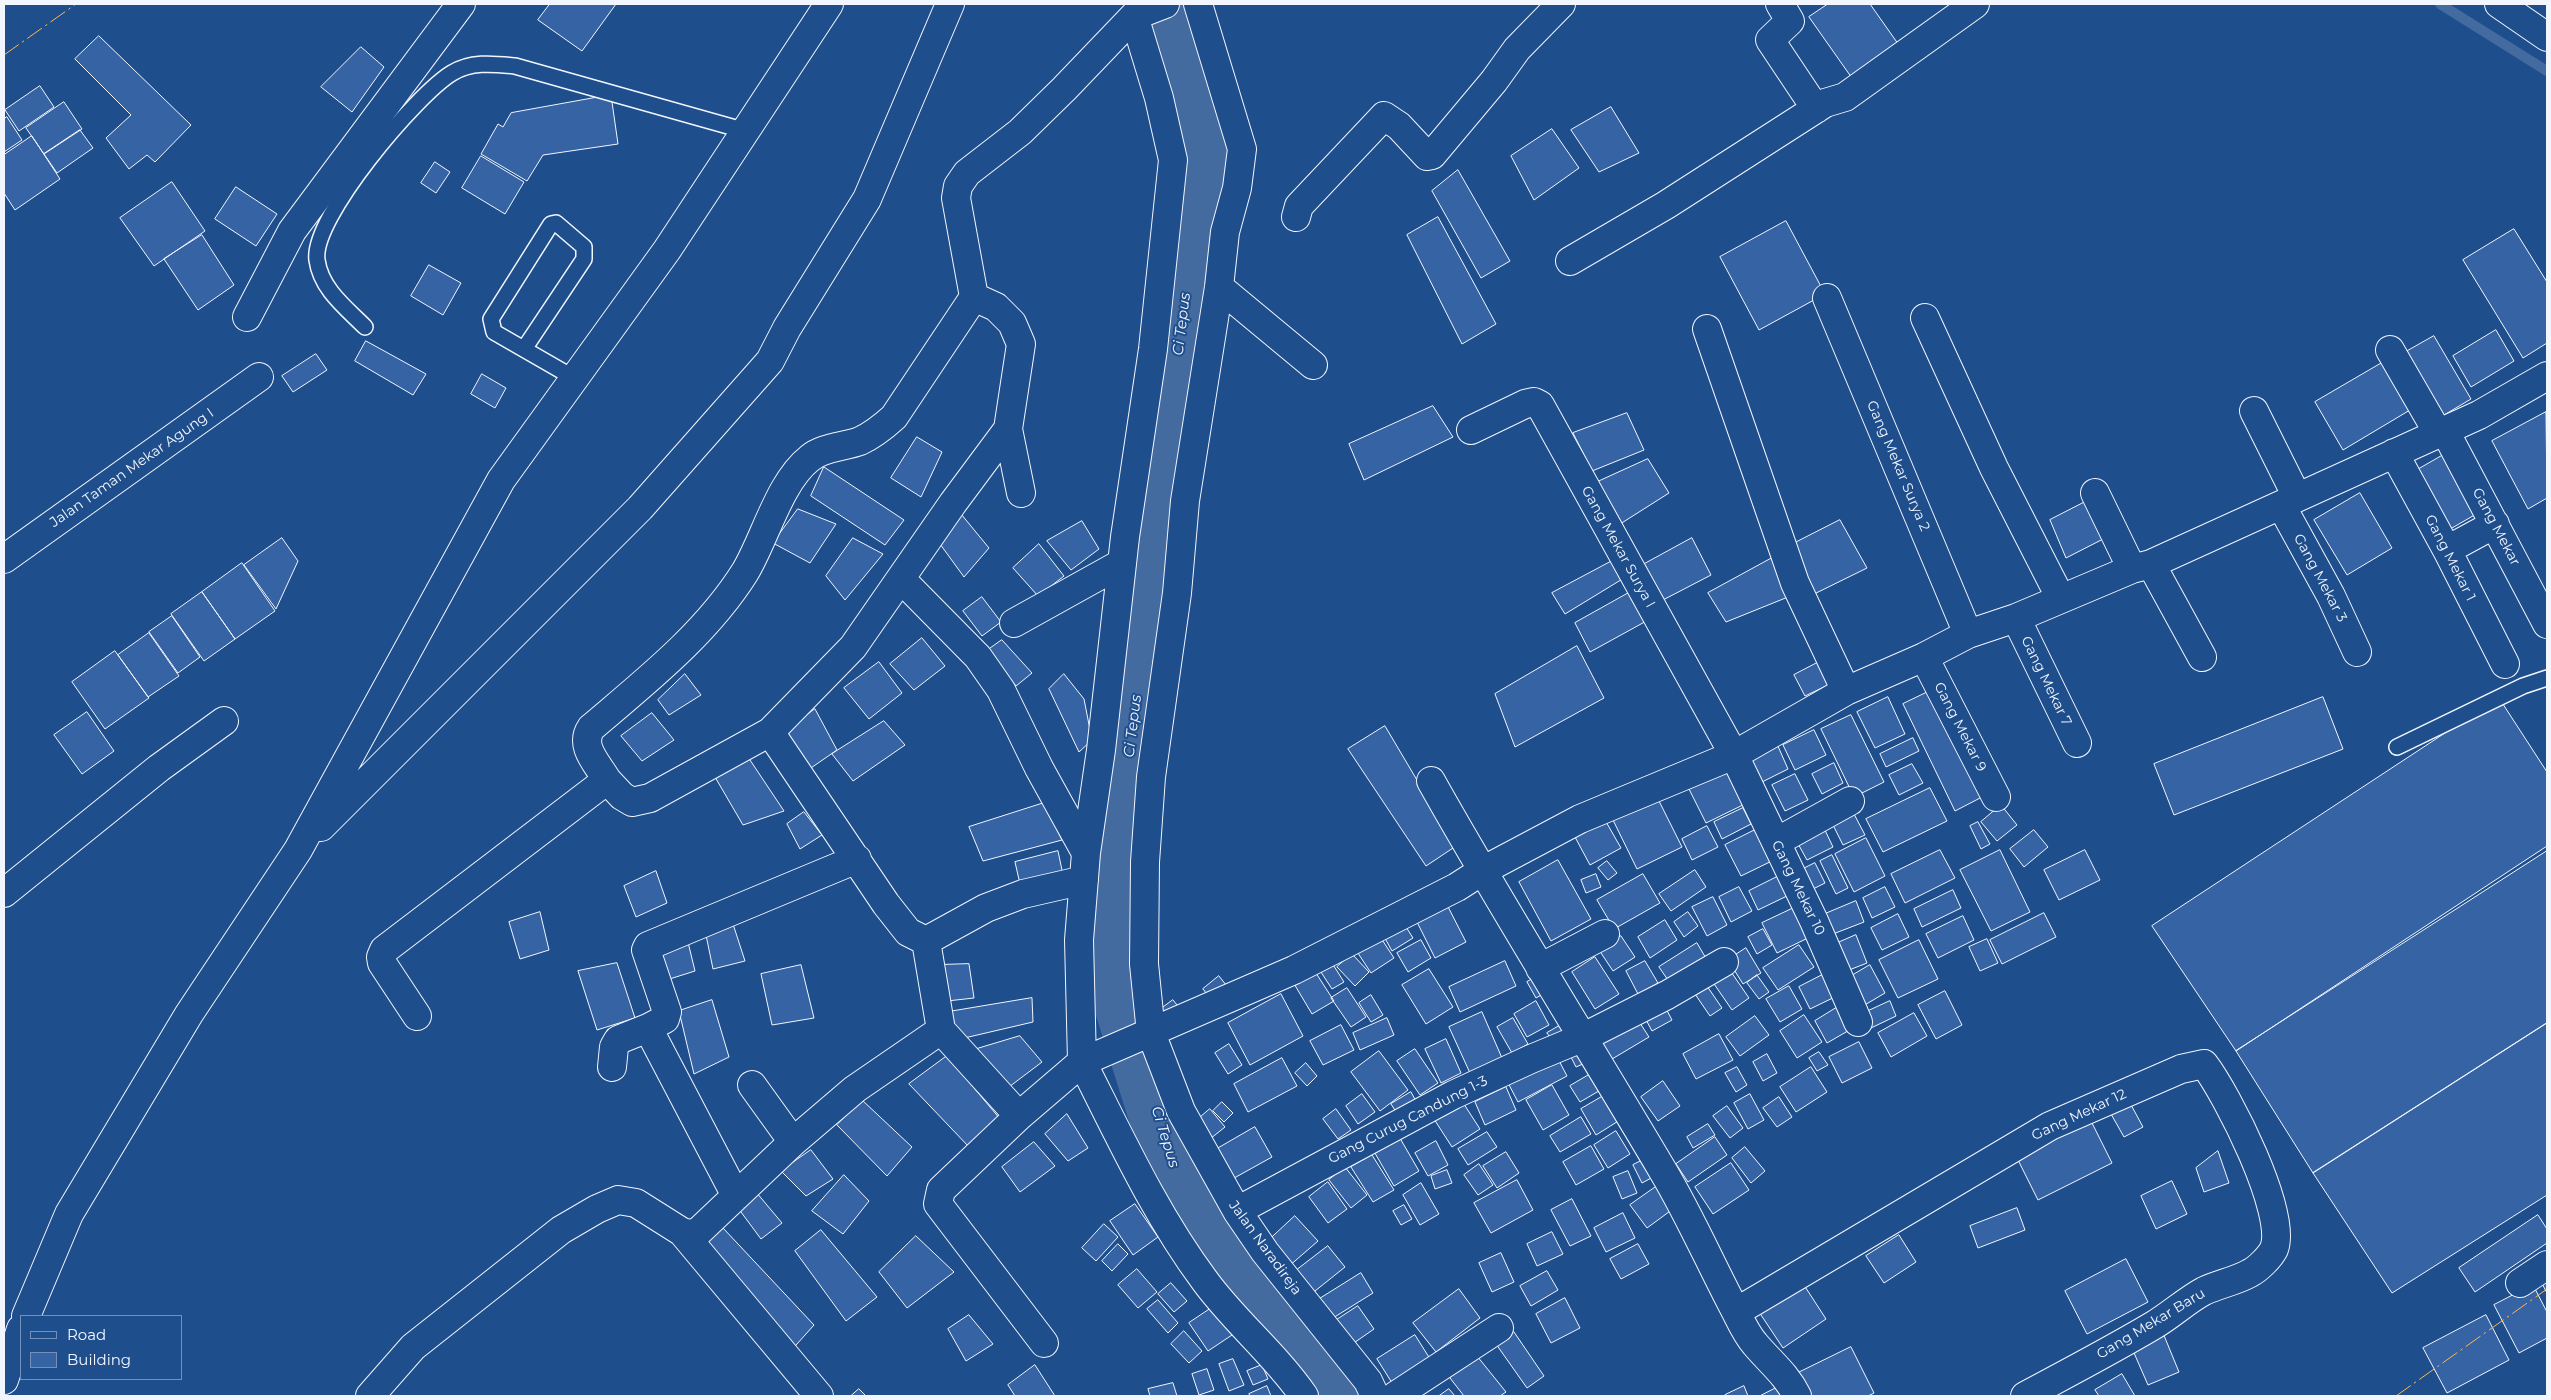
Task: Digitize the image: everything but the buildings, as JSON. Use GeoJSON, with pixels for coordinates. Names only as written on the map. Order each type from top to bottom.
{"type":"FeatureCollection","features":[{"type":"Feature","properties":{"kind":"main road"},"geometry":{"type":"LineString","coordinates":[[247,317],[292,231],[390,116],[461,4]]}},
{"type":"Feature","properties":{"kind":"main road"},"geometry":{"type":"LineString","coordinates":[[26,1315],[69,1214],[189,1014],[298,850],[501,480],[667,250],[829,4]]}},
{"type":"Feature","properties":{"kind":"main road"},"geometry":{"type":"LineString","coordinates":[[298,850],[640,508],[770,361],[787,328],[867,198],[950,4]]}},
{"type":"Feature","properties":{"kind":"main road","name":"Jalan Naradireja"},"geometry":{"type":"LineString","coordinates":[[1198,4],[1242,149],[1237,188],[1225,232],[1219,287],[1185,501],[1177,593],[1151,777],[1145,862],[1143,1036],[1181,1111],[1237,1212],[1265,1252],[1368,1381],[1375,1396]]}},
{"type":"Feature","properties":{"kind":"main road"},"geometry":{"type":"LineString","coordinates":[[1296,217],[1299,206],[1384,116],[1399,126],[1427,156],[1432,155],[1494,81],[1517,49],[1561,4]]}},
{"type":"Feature","properties":{"kind":"main road"},"geometry":{"type":"LineString","coordinates":[[1780,4],[1790,22],[1770,40],[1816,109]]}},
{"type":"Feature","properties":{"kind":"main road"},"geometry":{"type":"LineString","coordinates":[[1570,261],[1666,205],[1816,109],[1845,97],[1975,4]]}},
{"type":"Feature","properties":{"kind":"main road"},"geometry":{"type":"LineString","coordinates":[[2499,4],[2547,36]]}},
{"type":"Feature","properties":{"kind":"main road"},"geometry":{"type":"LineString","coordinates":[[1008,429],[953,503],[853,647],[770,732],[650,798],[632,802],[622,796],[607,780],[586,745],[585,737],[591,728],[674,656],[724,602],[745,571],[796,473],[810,457],[828,449],[859,441],[877,432],[894,418],[974,297],[956,198],[958,186],[967,173],[1020,132],[1149,10]]}},
{"type":"Feature","properties":{"kind":"main road"},"geometry":{"type":"LineString","coordinates":[[1149,10],[1160,98],[1173,160],[1153,349],[1122,563],[1101,750],[1085,867],[1079,940],[1087,1060],[1148,1192],[1205,1281],[1287,1372],[1304,1396]]}},
{"type":"Feature","properties":{"kind":"main road"},"geometry":{"type":"LineString","coordinates":[[1219,287],[1313,366]]}},
{"type":"Feature","properties":{"kind":"main road"},"geometry":{"type":"LineString","coordinates":[[974,297],[996,306],[1012,323],[1021,344],[1008,429],[1021,493]]}},
{"type":"Feature","properties":{"kind":"main road","name":"Gang Mekar Surya 2"},"geometry":{"type":"LineString","coordinates":[[1827,298],[1968,634]]}},
{"type":"Feature","properties":{"kind":"main road"},"geometry":{"type":"LineString","coordinates":[[1926,318],[1994,468],[2061,599]]}},
{"type":"Feature","properties":{"kind":"main road"},"geometry":{"type":"LineString","coordinates":[[1707,329],[1795,583],[1846,691]]}},
{"type":"Feature","properties":{"kind":"main road","name":"Gang Mekar"},"geometry":{"type":"LineString","coordinates":[[2390,350],[2495,524],[2547,624]]}},
{"type":"Feature","properties":{"kind":"main road"},"geometry":{"type":"LineString","coordinates":[[1044,1343],[938,1204],[941,1190],[1018,1116],[1087,1060],[1294,970],[1457,887],[1482,871],[1580,819],[1734,755],[1846,691],[1924,657],[1968,634],[2016,618],[2289,501],[2479,415],[2547,376]]}},
{"type":"Feature","properties":{"kind":"main road","name":"Jalan Taman Mekar Agung I"},"geometry":{"type":"LineString","coordinates":[[4,559],[260,377]]}},
{"type":"Feature","properties":{"kind":"main road","name":"Gang Mekar Surya I"},"geometry":{"type":"LineString","coordinates":[[1471,430],[1525,404],[1534,402],[1540,405],[1734,755]]}},
{"type":"Feature","properties":{"kind":"main road","name":"Gang Mekar 3"},"geometry":{"type":"LineString","coordinates":[[2254,411],[2289,501],[2357,652]]}},
{"type":"Feature","properties":{"kind":"main road","name":"Gang Mekar 1"},"geometry":{"type":"LineString","coordinates":[[2394,452],[2447,550],[2504,664]]}},
{"type":"Feature","properties":{"kind":"main road"},"geometry":{"type":"LineString","coordinates":[[2095,493],[2202,658]]}},
{"type":"Feature","properties":{"kind":"main road"},"geometry":{"type":"LineString","coordinates":[[2447,550],[2495,524]]}},
{"type":"Feature","properties":{"kind":"main road"},"geometry":{"type":"LineString","coordinates":[[1014,623],[1122,563]]}},
{"type":"Feature","properties":{"kind":"main road"},"geometry":{"type":"LineString","coordinates":[[901,579],[978,657],[1001,690],[1085,867]]}},
{"type":"Feature","properties":{"kind":"main road","name":"Gang Mekar 7"},"geometry":{"type":"LineString","coordinates":[[2016,618],[2077,743]]}},
{"type":"Feature","properties":{"kind":"main road","name":"Gang Mekar 9"},"geometry":{"type":"LineString","coordinates":[[1924,657],[1996,798]]}},
{"type":"Feature","properties":{"kind":"main road"},"geometry":{"type":"LineString","coordinates":[[4,893],[159,768],[224,721]]}},
{"type":"Feature","properties":{"kind":"main road"},"geometry":{"type":"LineString","coordinates":[[770,732],[886,904],[908,932],[926,941]]}},
{"type":"Feature","properties":{"kind":"main road","name":"Gang Mekar 10"},"geometry":{"type":"LineString","coordinates":[[1734,755],[1814,921],[1858,1022]]}},
{"type":"Feature","properties":{"kind":"main road"},"geometry":{"type":"LineString","coordinates":[[418,1016],[382,963],[381,957],[384,950],[607,780]]}},
{"type":"Feature","properties":{"kind":"main road"},"geometry":{"type":"LineString","coordinates":[[1432,781],[1482,871],[1664,1172],[1753,1343],[1790,1381],[1797,1396]]}},
{"type":"Feature","properties":{"kind":"main road"},"geometry":{"type":"LineString","coordinates":[[1776,842],[1850,801]]}},
{"type":"Feature","properties":{"kind":"main road"},"geometry":{"type":"LineString","coordinates":[[612,1067],[614,1047],[618,1040],[666,1019],[667,1012],[646,950],[648,946],[857,859]]}},
{"type":"Feature","properties":{"kind":"main road"},"geometry":{"type":"LineString","coordinates":[[926,941],[986,908],[1085,867]]}},
{"type":"Feature","properties":{"kind":"main road"},"geometry":{"type":"LineString","coordinates":[[1540,968],[1605,934]]}},
{"type":"Feature","properties":{"kind":"main road"},"geometry":{"type":"LineString","coordinates":[[926,941],[941,1030],[1018,1116]]}},
{"type":"Feature","properties":{"kind":"main road","name":"Gang Curug Candung 1-3"},"geometry":{"type":"LineString","coordinates":[[1237,1212],[1453,1095],[1531,1059],[1584,1038],[1667,996],[1724,962]]}},
{"type":"Feature","properties":{"kind":"main road"},"geometry":{"type":"LineString","coordinates":[[648,1028],[736,1196]]}},
{"type":"Feature","properties":{"kind":"main road"},"geometry":{"type":"LineString","coordinates":[[370,1396],[413,1347],[562,1230],[597,1208],[618,1200],[636,1203],[682,1232],[689,1234],[698,1232],[793,1142],[855,1089],[941,1030]]}},
{"type":"Feature","properties":{"kind":"main road","name":"Gang Mekar 12"},"geometry":{"type":"LineString","coordinates":[[1736,1312],[2050,1126],[2181,1069],[2204,1064],[2216,1079],[2250,1147],[2271,1208],[2275,1228],[2274,1248]]}},
{"type":"Feature","properties":{"kind":"main road"},"geometry":{"type":"LineString","coordinates":[[752,1085],[793,1142]]}},
{"type":"Feature","properties":{"kind":"main road"},"geometry":{"type":"LineString","coordinates":[[682,1232],[820,1396]]}},
{"type":"Feature","properties":{"kind":"main road","name":"Gang Mekar Baru"},"geometry":{"type":"LineString","coordinates":[[2025,1396],[2154,1325],[2204,1291],[2251,1273],[2274,1248]]}},
{"type":"Feature","properties":{"kind":"main road"},"geometry":{"type":"LineString","coordinates":[[2520,1283],[2547,1265]]}},
{"type":"Feature","properties":{"kind":"main road"},"geometry":{"type":"LineString","coordinates":[[1395,1396],[1499,1328]]}},
{"type":"Feature","properties":{"kind":"main road"},"geometry":{"type":"LineString","coordinates":[[4,1380],[20,1332]]}},
{"type":"Feature","properties":{"kind":"lane"},"geometry":{"type":"LineString","coordinates":[[364,327],[326,288],[317,260],[318,249],[327,222],[390,116],[452,72],[480,63],[515,66],[746,131]]}},
{"type":"Feature","properties":{"kind":"lane"},"geometry":{"type":"LineString","coordinates":[[524,349],[584,259],[585,251],[581,243],[556,223],[550,224],[491,319],[494,332],[574,378]]}},
{"type":"Feature","properties":{"kind":"lane"},"geometry":{"type":"LineString","coordinates":[[2397,747],[2523,686],[2547,678]]}},
{"type":"Feature","properties":{"kind":"waterway","name":"Ci Tepus"},"geometry":{"type":"LineString","coordinates":[[1172,4],[1208,114],[1127,777],[1114,976],[1179,1184],[1334,1396]]}},
{"type":"Feature","properties":{"kind":"waterway"},"geometry":{"type":"LineString","coordinates":[[2440,4],[2547,71]]}},
{"type":"Feature","properties":{"kind":"power"},"geometry":{"type":"LineString","coordinates":[[4,55],[76,4]]}},
{"type":"Feature","properties":{"kind":"power"},"geometry":{"type":"LineString","coordinates":[[2396,1396],[2547,1289]]}}]}
